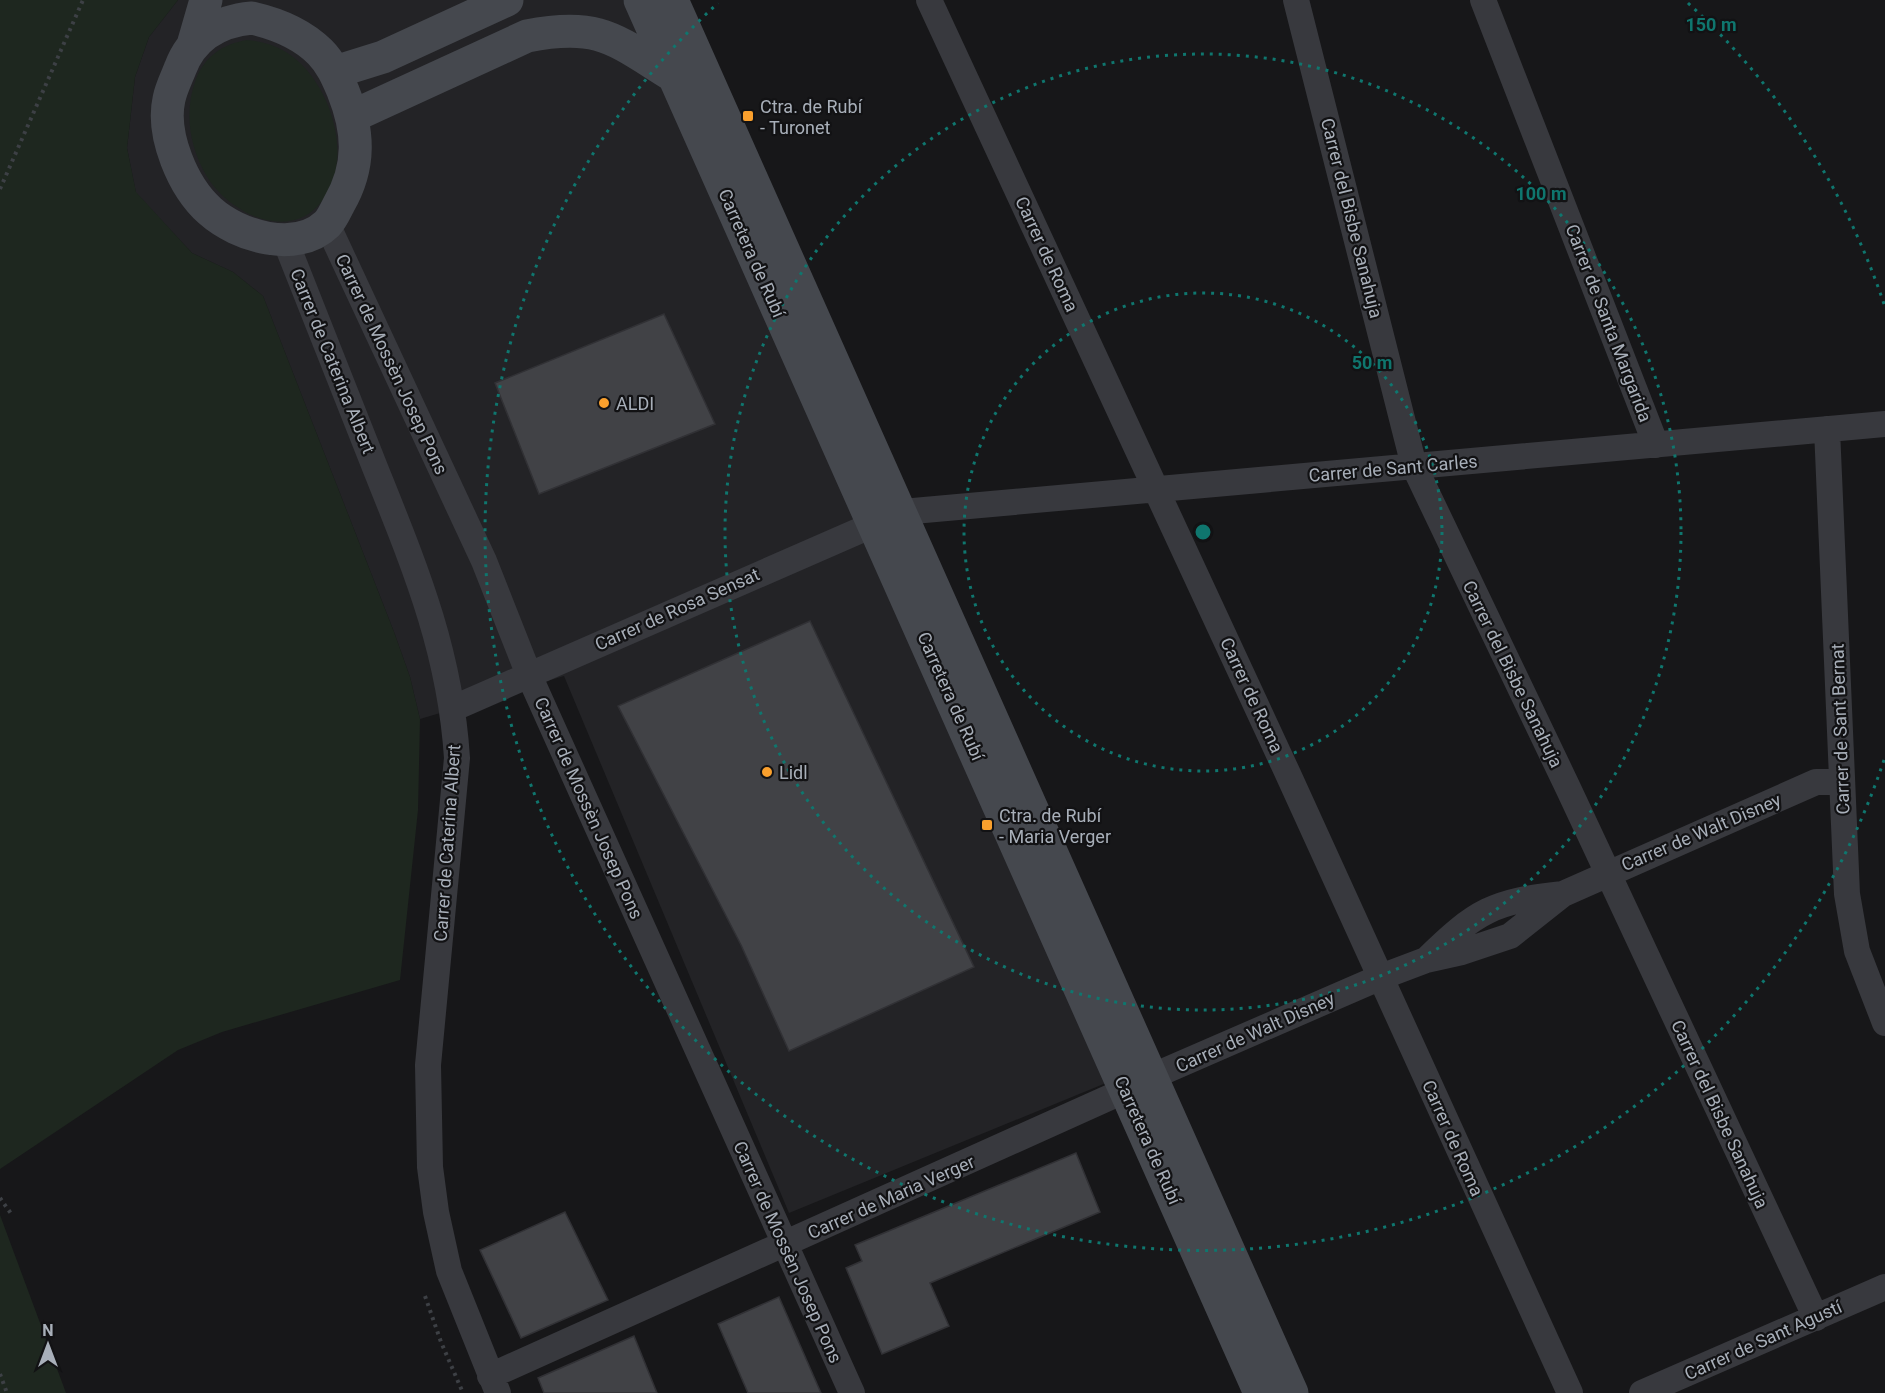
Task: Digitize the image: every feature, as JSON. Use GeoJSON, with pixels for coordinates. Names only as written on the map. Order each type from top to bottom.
{"type":"FeatureCollection","features":[{"type":"Feature","properties":{"kind":"main road"},"geometry":{"type":"LineString","coordinates":[[193,45],[207,31],[234,19],[252,18],[265,12],[321,53],[335,72],[353,116],[356,137],[355,156],[348,186],[327,224],[306,236],[285,240],[262,237],[236,228],[210,211],[190,186],[178,164],[170,137],[169,101],[182,64],[193,45],[206,0]]}},
{"type":"Feature","properties":{"kind":"main road"},"geometry":{"type":"LineString","coordinates":[[335,72],[382,57],[507,0]]}},
{"type":"Feature","properties":{"kind":"main road","name":"Carretera de Rubí"},"geometry":{"type":"LineString","coordinates":[[640,0],[672,75],[888,517]]}},
{"type":"Feature","properties":{"kind":"main road","name":"Carretera de Rubí"},"geometry":{"type":"LineString","coordinates":[[672,0],[888,517],[1138,1084],[1260,1393]]}},
{"type":"Feature","properties":{"kind":"main road"},"geometry":{"type":"LineString","coordinates":[[353,116],[527,36],[549,32],[571,30],[598,33],[615,40],[672,75]]}},
{"type":"Feature","properties":{"kind":"main road","name":"Carretera de Rubí"},"geometry":{"type":"LineString","coordinates":[[1138,1084],[1292,1393]]}},
{"type":"Feature","properties":{"kind":"street","name":"Carrer de Roma"},"geometry":{"type":"LineString","coordinates":[[929,0],[1157,489],[1570,1393]]}},
{"type":"Feature","properties":{"kind":"street","name":"Carrer del Bisbe Sanahuja"},"geometry":{"type":"LineString","coordinates":[[1296,0],[1414,466],[1816,1318]]}},
{"type":"Feature","properties":{"kind":"street","name":"Carrer de Santa Margarida"},"geometry":{"type":"LineString","coordinates":[[1483,0],[1656,445]]}},
{"type":"Feature","properties":{"kind":"street","name":"Carrer de Mossèn Josep Pons"},"geometry":{"type":"LineString","coordinates":[[327,224],[484,561],[530,675],[852,1393]]}},
{"type":"Feature","properties":{"kind":"street","name":"Carrer de Caterina Albert"},"geometry":{"type":"LineString","coordinates":[[285,240],[417,573],[438,639],[454,708],[455,780],[428,1065],[430,1167],[436,1212],[449,1271],[494,1384]]}},
{"type":"Feature","properties":{"kind":"street","name":"Carrer de Sant Carles"},"geometry":{"type":"LineString","coordinates":[[888,517],[1157,489],[1885,424]]}},
{"type":"Feature","properties":{"kind":"street","name":"Carrer de Sant Bernat"},"geometry":{"type":"LineString","coordinates":[[1827,429],[1847,894],[1851,926],[1860,961],[1885,1023]]}},
{"type":"Feature","properties":{"kind":"street","name":"Carrer de Rosa Sensat"},"geometry":{"type":"LineString","coordinates":[[454,708],[888,517]]}},
{"type":"Feature","properties":{"kind":"street","name":"Carrer de Walt Disney"},"geometry":{"type":"LineString","coordinates":[[1138,1084],[1381,977],[1426,960],[1462,952],[1510,936],[1563,894],[1607,873],[1816,782],[1842,782]]}},
{"type":"Feature","properties":{"kind":"street","name":"Carrer de Walt Disney"},"geometry":{"type":"LineString","coordinates":[[1426,960],[1457,929],[1490,907],[1526,898],[1563,894]]}},
{"type":"Feature","properties":{"kind":"street","name":"Carrer de Maria Verger"},"geometry":{"type":"LineString","coordinates":[[494,1384],[785,1245],[1138,1084]]}},
{"type":"Feature","properties":{"kind":"street","name":"Carrer de Sant Agustí"},"geometry":{"type":"LineString","coordinates":[[1642,1393],[1885,1287]]}},
{"type":"Feature","properties":{"kind":"path"},"geometry":{"type":"LineString","coordinates":[[0,189],[83,0]]}},
{"type":"Feature","properties":{"kind":"path"},"geometry":{"type":"LineString","coordinates":[[0,1198],[12,1215]]}},
{"type":"Feature","properties":{"kind":"path"},"geometry":{"type":"LineString","coordinates":[[0,1374],[7,1393]]}},
{"type":"Feature","properties":{"kind":"shaded area"},"geometry":{"type":"Polygon","coordinates":[[[0,0],[178,0],[149,37],[135,77],[127,148],[136,192],[192,253],[233,272],[263,296],[394,632],[410,677],[420,719],[418,810],[400,980],[222,1032],[178,1050],[0,1169],[0,0]]]}},
{"type":"Feature","properties":{"kind":"shaded area"},"geometry":{"type":"Polygon","coordinates":[[[178,0],[623,0],[878,561],[1106,1083],[789,1213],[564,676],[420,719],[410,677],[394,632],[263,296],[233,272],[192,253],[136,193],[127,148],[135,77],[149,37],[178,0]]]}},
{"type":"Feature","properties":{"kind":"shaded area"},"geometry":{"type":"Polygon","coordinates":[[[247,40],[277,47],[302,65],[316,82],[327,103],[334,125],[337,147],[336,169],[329,190],[317,207],[303,217],[288,221],[272,221],[256,217],[227,200],[206,175],[192,140],[190,103],[200,71],[216,52],[247,40]]]}},
{"type":"Feature","properties":{"kind":"shaded area"},"geometry":{"type":"Polygon","coordinates":[[[0,1215],[66,1393],[0,1393],[0,1215]]]}},
{"type":"Feature","properties":{"kind":"building","name":"ALDI"},"geometry":{"type":"Polygon","coordinates":[[[664,314],[715,424],[539,494],[495,383],[664,314]]]}},
{"type":"Feature","properties":{"kind":"building","name":"Lidl"},"geometry":{"type":"Polygon","coordinates":[[[810,621],[974,967],[789,1051],[741,945],[618,706],[810,621]]]}},
{"type":"Feature","properties":{"kind":"building"},"geometry":{"type":"Polygon","coordinates":[[[1076,1153],[1100,1212],[930,1283],[949,1326],[882,1354],[846,1268],[862,1261],[855,1245],[1076,1153]]]}},
{"type":"Feature","properties":{"kind":"building"},"geometry":{"type":"Polygon","coordinates":[[[565,1212],[608,1300],[521,1338],[480,1250],[565,1212]]]}},
{"type":"Feature","properties":{"kind":"building"},"geometry":{"type":"Polygon","coordinates":[[[779,1297],[821,1393],[748,1393],[718,1324],[779,1297]]]}},
{"type":"Feature","properties":{"kind":"building"},"geometry":{"type":"Polygon","coordinates":[[[634,1336],[657,1393],[544,1393],[538,1378],[634,1336]]]}},
{"type":"Feature","properties":{"kind":"place","name":"Ctra. de Rubí - Turonet"},"geometry":{"type":"Point","coordinates":[748,116]}},
{"type":"Feature","properties":{"kind":"place","name":"ALDI"},"geometry":{"type":"Point","coordinates":[604,403]}},
{"type":"Feature","properties":{"kind":"place","name":"Lidl"},"geometry":{"type":"Point","coordinates":[767,772]}},
{"type":"Feature","properties":{"kind":"place","name":"Ctra. de Rubí - Maria Verger"},"geometry":{"type":"Point","coordinates":[987,825]}}]}
